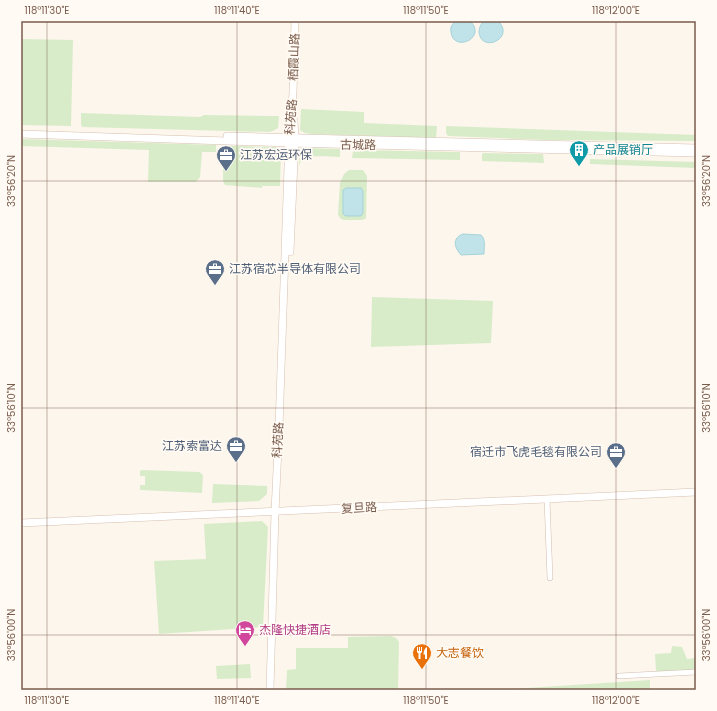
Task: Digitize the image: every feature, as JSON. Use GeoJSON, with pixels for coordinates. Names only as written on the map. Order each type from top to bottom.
{"type":"FeatureCollection","features":[{"type":"Feature","properties":{"kind":"street","name":"栖霞山路"},"geometry":{"type":"LineString","coordinates":[[293,93],[295,21]]}},
{"type":"Feature","properties":{"kind":"street","name":"科苑路"},"geometry":{"type":"LineString","coordinates":[[270,690],[293,93]]}},
{"type":"Feature","properties":{"kind":"street","name":"古城路"},"geometry":{"type":"LineString","coordinates":[[21,129],[292,140],[696,153]]}},
{"type":"Feature","properties":{"kind":"street","name":"古城路"},"geometry":{"type":"LineString","coordinates":[[21,134],[696,148]]}},
{"type":"Feature","properties":{"kind":"street","name":"复旦路"},"geometry":{"type":"LineString","coordinates":[[21,523],[696,492]]}},
{"type":"Feature","properties":{"kind":"street"},"geometry":{"type":"LineString","coordinates":[[547,499],[550,578]]}},
{"type":"Feature","properties":{"kind":"street","name":"科苑路"},"geometry":{"type":"LineString","coordinates":[[274,690],[277,511]]}},
{"type":"Feature","properties":{"kind":"street"},"geometry":{"type":"LineString","coordinates":[[619,676],[696,672]]}},
{"type":"Feature","properties":{"kind":"green space"},"geometry":{"type":"Polygon","coordinates":[[[21,39],[73,40],[71,126],[21,125],[21,39]]]}},
{"type":"Feature","properties":{"kind":"green space"},"geometry":{"type":"Polygon","coordinates":[[[301,109],[364,112],[364,123],[437,126],[436,138],[305,133],[300,130],[301,109]]]}},
{"type":"Feature","properties":{"kind":"green space"},"geometry":{"type":"Polygon","coordinates":[[[81,113],[200,117],[204,115],[279,116],[278,128],[269,132],[82,127],[81,113]]]}},
{"type":"Feature","properties":{"kind":"green space"},"geometry":{"type":"Polygon","coordinates":[[[446,126],[696,135],[696,141],[546,140],[448,136],[446,133],[446,126]]]}},
{"type":"Feature","properties":{"kind":"green space"},"geometry":{"type":"Polygon","coordinates":[[[21,139],[216,145],[216,152],[202,152],[200,177],[196,182],[148,182],[149,150],[21,146],[21,139]]]}},
{"type":"Feature","properties":{"kind":"green space"},"geometry":{"type":"Polygon","coordinates":[[[232,146],[277,147],[281,150],[280,186],[262,186],[262,188],[225,185],[223,181],[223,152],[232,146]]]}},
{"type":"Feature","properties":{"kind":"green space"},"geometry":{"type":"Polygon","coordinates":[[[302,148],[340,149],[340,157],[307,157],[302,160],[299,166],[300,150],[302,148]]]}},
{"type":"Feature","properties":{"kind":"green space"},"geometry":{"type":"Polygon","coordinates":[[[356,150],[460,152],[460,160],[352,158],[353,152],[356,150]]]}},
{"type":"Feature","properties":{"kind":"green space"},"geometry":{"type":"Polygon","coordinates":[[[483,153],[543,154],[544,163],[482,161],[483,153]]]}},
{"type":"Feature","properties":{"kind":"green space"},"geometry":{"type":"Polygon","coordinates":[[[590,159],[696,162],[696,168],[590,164],[590,159]]]}},
{"type":"Feature","properties":{"kind":"green space"},"geometry":{"type":"Polygon","coordinates":[[[349,170],[363,170],[367,176],[365,219],[344,220],[338,215],[340,183],[344,174],[349,170]]]}},
{"type":"Feature","properties":{"kind":"green space"},"geometry":{"type":"Polygon","coordinates":[[[372,297],[493,301],[491,343],[371,347],[372,297]]]}},
{"type":"Feature","properties":{"kind":"green space"},"geometry":{"type":"Polygon","coordinates":[[[140,471],[199,472],[203,475],[202,493],[140,490],[140,485],[145,485],[145,476],[140,476],[140,471]]]}},
{"type":"Feature","properties":{"kind":"green space"},"geometry":{"type":"Polygon","coordinates":[[[213,484],[267,486],[267,494],[259,501],[212,503],[213,484]]]}},
{"type":"Feature","properties":{"kind":"green space"},"geometry":{"type":"Polygon","coordinates":[[[262,521],[268,527],[263,627],[159,634],[154,561],[206,559],[204,524],[262,521]]]}},
{"type":"Feature","properties":{"kind":"green space"},"geometry":{"type":"Polygon","coordinates":[[[391,636],[396,638],[399,642],[398,690],[286,690],[287,670],[296,669],[296,648],[348,648],[348,637],[391,636]]]}},
{"type":"Feature","properties":{"kind":"green space"},"geometry":{"type":"Polygon","coordinates":[[[672,646],[682,647],[687,659],[696,658],[696,670],[656,672],[655,654],[671,653],[672,646]]]}},
{"type":"Feature","properties":{"kind":"green space"},"geometry":{"type":"Polygon","coordinates":[[[250,664],[251,678],[217,679],[216,666],[250,664]]]}},
{"type":"Feature","properties":{"kind":"green space"},"geometry":{"type":"Polygon","coordinates":[[[650,680],[650,690],[495,690],[650,680]]]}},
{"type":"Feature","properties":{"kind":"water"},"geometry":{"type":"Polygon","coordinates":[[[456,21],[470,21],[474,27],[475,33],[468,41],[457,42],[453,38],[451,29],[452,24],[456,21]]]}},
{"type":"Feature","properties":{"kind":"water"},"geometry":{"type":"Polygon","coordinates":[[[484,21],[498,21],[502,27],[503,33],[500,38],[491,43],[485,42],[481,39],[479,30],[484,21]]]}},
{"type":"Feature","properties":{"kind":"water"},"geometry":{"type":"Polygon","coordinates":[[[346,188],[361,188],[363,191],[363,213],[361,216],[346,216],[343,214],[343,190],[346,188]]]}},
{"type":"Feature","properties":{"kind":"water"},"geometry":{"type":"Polygon","coordinates":[[[463,234],[481,235],[484,241],[484,254],[461,255],[455,243],[457,238],[463,234]]]}},
{"type":"Feature","properties":{"kind":"place","name":"产品展销厅"},"geometry":{"type":"Point","coordinates":[579,167]}},
{"type":"Feature","properties":{"kind":"place","name":"江苏宏运环保"},"geometry":{"type":"Point","coordinates":[226,172]}},
{"type":"Feature","properties":{"kind":"place","name":"江苏宿芯半导体有限公司"},"geometry":{"type":"Point","coordinates":[215,286]}},
{"type":"Feature","properties":{"kind":"place","name":"江苏索富达"},"geometry":{"type":"Point","coordinates":[236,463]}},
{"type":"Feature","properties":{"kind":"place","name":"宿迁市飞虎毛毯有限公司"},"geometry":{"type":"Point","coordinates":[616,469]}},
{"type":"Feature","properties":{"kind":"place","name":"杰隆快捷酒店"},"geometry":{"type":"Point","coordinates":[245,647]}},
{"type":"Feature","properties":{"kind":"place","name":"大志餐饮"},"geometry":{"type":"Point","coordinates":[422,670]}}]}
